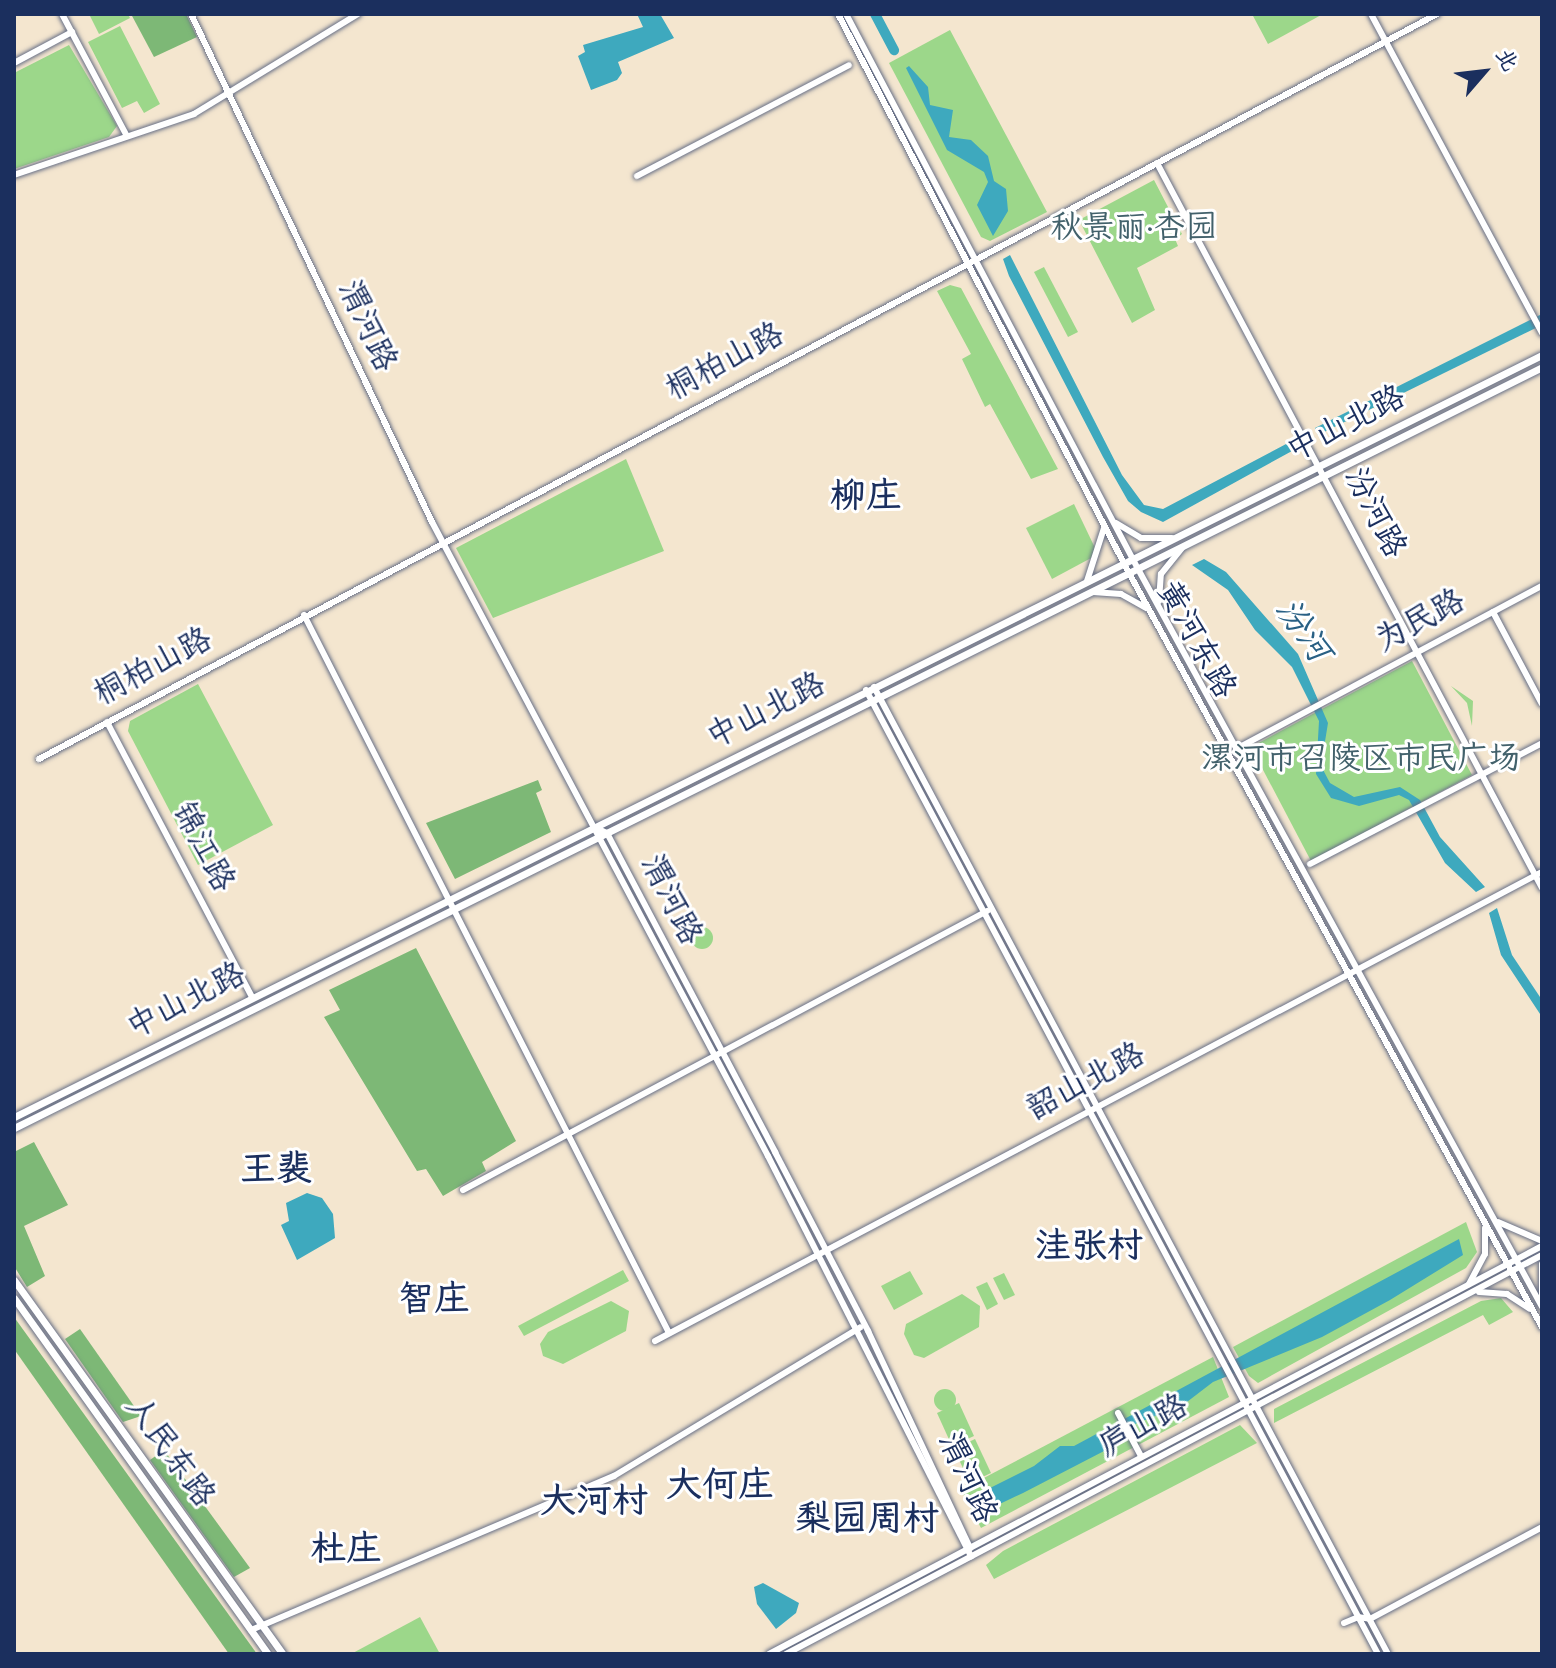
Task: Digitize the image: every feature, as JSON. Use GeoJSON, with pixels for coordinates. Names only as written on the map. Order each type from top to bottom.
{"type":"FeatureCollection","features":[{"type":"Feature","properties":{"kind":"main road","name":"中山北路"},"geometry":{"type":"LineString","coordinates":[[14,1128],[1138,569],[1321,466],[1542,355]]}},
{"type":"Feature","properties":{"kind":"main road","name":"中山北路"},"geometry":{"type":"LineString","coordinates":[[14,1117],[870,688],[1133,559],[1182,542],[1326,476],[1542,367]]}},
{"type":"Feature","properties":{"kind":"main road","name":"人民东路"},"geometry":{"type":"LineString","coordinates":[[14,1280],[283,1654]]}},
{"type":"Feature","properties":{"kind":"main road","name":"人民东路"},"geometry":{"type":"LineString","coordinates":[[14,1298],[268,1654]]}},
{"type":"Feature","properties":{"kind":"street"},"geometry":{"type":"LineString","coordinates":[[62,14],[127,136]]}},
{"type":"Feature","properties":{"kind":"street","name":"渭河路"},"geometry":{"type":"LineString","coordinates":[[191,14],[442,540],[594,827],[603,835],[823,1253],[971,1557]]}},
{"type":"Feature","properties":{"kind":"street"},"geometry":{"type":"LineString","coordinates":[[14,175],[194,114],[358,14]]}},
{"type":"Feature","properties":{"kind":"street","name":"黄河东路"},"geometry":{"type":"LineString","coordinates":[[838,14],[1124,564],[1542,1327]]}},
{"type":"Feature","properties":{"kind":"street","name":"黄河东路"},"geometry":{"type":"LineString","coordinates":[[846,14],[1138,569],[1542,1306]]}},
{"type":"Feature","properties":{"kind":"street"},"geometry":{"type":"LineString","coordinates":[[1371,14],[1542,333]]}},
{"type":"Feature","properties":{"kind":"street","name":"桐柏山路"},"geometry":{"type":"LineString","coordinates":[[39,759],[442,540],[977,261],[1437,14]]}},
{"type":"Feature","properties":{"kind":"street"},"geometry":{"type":"LineString","coordinates":[[14,63],[72,32]]}},
{"type":"Feature","properties":{"kind":"street"},"geometry":{"type":"LineString","coordinates":[[637,176],[849,65]]}},
{"type":"Feature","properties":{"kind":"street","name":"汾河路"},"geometry":{"type":"LineString","coordinates":[[1157,163],[1321,466],[1482,775],[1539,874],[1542,888]]}},
{"type":"Feature","properties":{"kind":"street"},"geometry":{"type":"LineString","coordinates":[[1114,521],[1141,538],[1182,542],[1161,574],[1159,605]]}},
{"type":"Feature","properties":{"kind":"street"},"geometry":{"type":"LineString","coordinates":[[1086,583],[1099,556],[1105,524]]}},
{"type":"Feature","properties":{"kind":"street","name":"为民路"},"geometry":{"type":"LineString","coordinates":[[1238,748],[1542,586]]}},
{"type":"Feature","properties":{"kind":"street"},"geometry":{"type":"LineString","coordinates":[[1090,592],[1129,596],[1150,611]]}},
{"type":"Feature","properties":{"kind":"street"},"geometry":{"type":"LineString","coordinates":[[1493,612],[1542,704]]}},
{"type":"Feature","properties":{"kind":"street"},"geometry":{"type":"LineString","coordinates":[[304,615],[571,1133],[669,1333]]}},
{"type":"Feature","properties":{"kind":"street"},"geometry":{"type":"LineString","coordinates":[[870,688],[1091,1108],[1388,1654]]}},
{"type":"Feature","properties":{"kind":"street","name":"锦江路"},"geometry":{"type":"LineString","coordinates":[[107,722],[252,997]]}},
{"type":"Feature","properties":{"kind":"street"},"geometry":{"type":"LineString","coordinates":[[1310,864],[1542,743]]}},
{"type":"Feature","properties":{"kind":"street","name":"韶山北路"},"geometry":{"type":"LineString","coordinates":[[655,1341],[1539,874]]}},
{"type":"Feature","properties":{"kind":"street"},"geometry":{"type":"LineString","coordinates":[[463,1190],[988,911]]}},
{"type":"Feature","properties":{"kind":"street"},"geometry":{"type":"LineString","coordinates":[[1496,1221],[1542,1244]]}},
{"type":"Feature","properties":{"kind":"street"},"geometry":{"type":"LineString","coordinates":[[1485,1224],[1485,1254],[1470,1290],[1507,1294],[1534,1312]]}},
{"type":"Feature","properties":{"kind":"street","name":"庐山路"},"geometry":{"type":"LineString","coordinates":[[786,1654],[1250,1404],[1509,1269],[1542,1244]]}},
{"type":"Feature","properties":{"kind":"street","name":"庐山路"},"geometry":{"type":"LineString","coordinates":[[1518,1263],[1542,1255]]}},
{"type":"Feature","properties":{"kind":"street"},"geometry":{"type":"LineString","coordinates":[[1542,1264],[1542,1306]]}},
{"type":"Feature","properties":{"kind":"street"},"geometry":{"type":"LineString","coordinates":[[251,1630],[614,1476],[861,1327]]}},
{"type":"Feature","properties":{"kind":"street"},"geometry":{"type":"LineString","coordinates":[[1250,1404],[1378,1654]]}},
{"type":"Feature","properties":{"kind":"street","name":"庐山路"},"geometry":{"type":"LineString","coordinates":[[769,1654],[1141,1456],[1250,1404]]}},
{"type":"Feature","properties":{"kind":"street"},"geometry":{"type":"LineString","coordinates":[[1118,1413],[1141,1456]]}},
{"type":"Feature","properties":{"kind":"street"},"geometry":{"type":"LineString","coordinates":[[1344,1623],[1358,1617],[1370,1619],[1542,1527]]}},
{"type":"Feature","properties":{"kind":"green space"},"geometry":{"type":"Polygon","coordinates":[[[89,14],[128,14],[130,18],[99,34],[89,14]]]}},
{"type":"Feature","properties":{"kind":"green space"},"geometry":{"type":"Polygon","coordinates":[[[131,14],[186,14],[197,37],[154,57],[131,14]]]}},
{"type":"Feature","properties":{"kind":"green space"},"geometry":{"type":"Polygon","coordinates":[[[1252,14],[1323,14],[1268,44],[1252,14]]]}},
{"type":"Feature","properties":{"kind":"green space"},"geometry":{"type":"Polygon","coordinates":[[[120,26],[160,104],[144,113],[137,101],[122,108],[88,42],[120,26]]]}},
{"type":"Feature","properties":{"kind":"green space"},"geometry":{"type":"Polygon","coordinates":[[[950,30],[1047,212],[990,241],[981,237],[889,63],[950,30]]]}},
{"type":"Feature","properties":{"kind":"green space"},"geometry":{"type":"Polygon","coordinates":[[[69,45],[117,126],[109,137],[14,169],[14,73],[69,45]]]}},
{"type":"Feature","properties":{"kind":"green space","name":"秋景丽·杏园"},"geometry":{"type":"Polygon","coordinates":[[[1154,180],[1182,234],[1175,239],[1178,246],[1137,268],[1155,310],[1132,323],[1079,220],[1154,180]]]}},
{"type":"Feature","properties":{"kind":"green space"},"geometry":{"type":"Polygon","coordinates":[[[1044,267],[1078,332],[1068,337],[1034,272],[1044,267]]]}},
{"type":"Feature","properties":{"kind":"green space"},"geometry":{"type":"Polygon","coordinates":[[[950,285],[961,288],[1058,469],[1031,479],[990,404],[985,407],[962,359],[971,354],[937,291],[950,285]]]}},
{"type":"Feature","properties":{"kind":"green space"},"geometry":{"type":"Polygon","coordinates":[[[626,459],[664,551],[493,618],[456,548],[626,459]]]}},
{"type":"Feature","properties":{"kind":"green space"},"geometry":{"type":"Polygon","coordinates":[[[1074,504],[1096,550],[1093,557],[1052,579],[1026,528],[1074,504]]]}},
{"type":"Feature","properties":{"kind":"green space","name":"漯河市召陵区市民广场"},"geometry":{"type":"Polygon","coordinates":[[[1412,661],[1472,775],[1311,861],[1251,747],[1412,661]]]}},
{"type":"Feature","properties":{"kind":"green space"},"geometry":{"type":"Polygon","coordinates":[[[198,684],[273,825],[198,865],[128,731],[130,721],[198,684]]]}},
{"type":"Feature","properties":{"kind":"green space"},"geometry":{"type":"Polygon","coordinates":[[[1451,686],[1473,701],[1472,726],[1467,703],[1451,686]]]}},
{"type":"Feature","properties":{"kind":"green space"},"geometry":{"type":"Polygon","coordinates":[[[538,780],[542,790],[536,793],[551,832],[455,879],[426,823],[538,780]]]}},
{"type":"Feature","properties":{"kind":"green space"},"geometry":{"type":"Polygon","coordinates":[[[702,927],[710,930],[713,938],[710,946],[702,949],[694,946],[691,938],[694,930],[702,927]]]}},
{"type":"Feature","properties":{"kind":"green space"},"geometry":{"type":"Polygon","coordinates":[[[416,948],[516,1141],[482,1162],[486,1171],[443,1196],[426,1169],[417,1171],[324,1017],[340,1010],[329,990],[416,948]]]}},
{"type":"Feature","properties":{"kind":"green space"},"geometry":{"type":"Polygon","coordinates":[[[34,1142],[68,1205],[24,1226],[45,1276],[27,1287],[14,1266],[14,1152],[34,1142]]]}},
{"type":"Feature","properties":{"kind":"green space"},"geometry":{"type":"Polygon","coordinates":[[[1466,1222],[1477,1252],[1466,1268],[1258,1383],[1249,1376],[1233,1347],[1466,1222]]]}},
{"type":"Feature","properties":{"kind":"green space"},"geometry":{"type":"Polygon","coordinates":[[[623,1270],[629,1281],[524,1336],[518,1326],[623,1270]]]}},
{"type":"Feature","properties":{"kind":"green space"},"geometry":{"type":"Polygon","coordinates":[[[910,1271],[923,1294],[894,1310],[881,1286],[910,1271]]]}},
{"type":"Feature","properties":{"kind":"green space"},"geometry":{"type":"Polygon","coordinates":[[[1004,1273],[1015,1295],[1004,1300],[993,1278],[1004,1273]]]}},
{"type":"Feature","properties":{"kind":"green space"},"geometry":{"type":"Polygon","coordinates":[[[987,1282],[998,1304],[987,1310],[976,1287],[987,1282]]]}},
{"type":"Feature","properties":{"kind":"green space"},"geometry":{"type":"Polygon","coordinates":[[[962,1294],[980,1306],[979,1327],[924,1358],[914,1355],[904,1334],[906,1324],[962,1294]]]}},
{"type":"Feature","properties":{"kind":"green space"},"geometry":{"type":"Polygon","coordinates":[[[1501,1298],[1513,1312],[1489,1325],[1483,1315],[1274,1423],[1274,1409],[1481,1301],[1501,1298]]]}},
{"type":"Feature","properties":{"kind":"green space"},"geometry":{"type":"Polygon","coordinates":[[[611,1301],[629,1311],[626,1331],[563,1364],[543,1356],[540,1344],[548,1332],[611,1301]]]}},
{"type":"Feature","properties":{"kind":"green space"},"geometry":{"type":"Polygon","coordinates":[[[14,1317],[257,1654],[229,1654],[14,1349],[14,1317]]]}},
{"type":"Feature","properties":{"kind":"green space"},"geometry":{"type":"Polygon","coordinates":[[[80,1329],[141,1416],[123,1422],[65,1339],[80,1329]]]}},
{"type":"Feature","properties":{"kind":"green space"},"geometry":{"type":"Polygon","coordinates":[[[1213,1357],[1229,1397],[981,1528],[961,1490],[1213,1357]]]}},
{"type":"Feature","properties":{"kind":"green space"},"geometry":{"type":"Polygon","coordinates":[[[945,1389],[953,1392],[956,1400],[953,1408],[945,1411],[937,1408],[934,1400],[937,1392],[945,1389]]]}},
{"type":"Feature","properties":{"kind":"green space"},"geometry":{"type":"Polygon","coordinates":[[[959,1403],[974,1436],[952,1446],[937,1413],[959,1403]]]}},
{"type":"Feature","properties":{"kind":"green space"},"geometry":{"type":"Polygon","coordinates":[[[1240,1425],[1257,1443],[994,1579],[986,1565],[1003,1551],[1240,1425]]]}},
{"type":"Feature","properties":{"kind":"green space"},"geometry":{"type":"Polygon","coordinates":[[[975,1439],[991,1473],[970,1483],[954,1449],[975,1439]]]}},
{"type":"Feature","properties":{"kind":"green space"},"geometry":{"type":"Polygon","coordinates":[[[164,1450],[250,1568],[234,1577],[150,1460],[164,1450]]]}},
{"type":"Feature","properties":{"kind":"green space"},"geometry":{"type":"Polygon","coordinates":[[[420,1617],[440,1654],[351,1654],[420,1617]]]}},
{"type":"Feature","properties":{"kind":"water"},"geometry":{"type":"Polygon","coordinates":[[[637,14],[660,14],[674,38],[618,62],[622,73],[617,80],[591,90],[578,56],[585,52],[583,45],[643,27],[637,14]]]}},
{"type":"Feature","properties":{"kind":"water"},"geometry":{"type":"Polygon","coordinates":[[[909,66],[928,87],[930,105],[953,110],[949,137],[971,140],[988,156],[994,181],[1006,189],[1008,211],[993,236],[977,205],[988,182],[984,172],[947,150],[906,68],[909,66]]]}},
{"type":"Feature","properties":{"kind":"water"},"geometry":{"type":"Polygon","coordinates":[[[1010,255],[1122,475],[1144,505],[1163,509],[1288,443],[1292,451],[1163,522],[1141,512],[1128,501],[1103,457],[1009,276],[1003,259],[1010,255]]]}},
{"type":"Feature","properties":{"kind":"water"},"geometry":{"type":"Polygon","coordinates":[[[1542,314],[1542,325],[1318,435],[1315,428],[1542,314]]]}},
{"type":"Feature","properties":{"kind":"water"},"geometry":{"type":"Polygon","coordinates":[[[1204,559],[1226,572],[1298,654],[1328,723],[1321,766],[1330,783],[1354,797],[1400,787],[1420,800],[1440,837],[1485,887],[1476,892],[1445,863],[1409,800],[1399,795],[1359,806],[1331,798],[1316,774],[1319,721],[1292,667],[1255,630],[1228,590],[1192,565],[1204,559]]]}},
{"type":"Feature","properties":{"kind":"water"},"geometry":{"type":"Polygon","coordinates":[[[1497,908],[1512,955],[1542,1000],[1542,1017],[1501,955],[1489,913],[1497,908]]]}},
{"type":"Feature","properties":{"kind":"water"},"geometry":{"type":"Polygon","coordinates":[[[307,1193],[322,1198],[333,1214],[335,1238],[297,1260],[281,1225],[289,1221],[286,1203],[307,1193]]]}},
{"type":"Feature","properties":{"kind":"water"},"geometry":{"type":"Polygon","coordinates":[[[1459,1239],[1463,1255],[1390,1300],[1322,1337],[1213,1382],[1183,1405],[1135,1424],[1106,1450],[1023,1493],[985,1511],[979,1506],[988,1489],[1034,1466],[1060,1446],[1074,1446],[1459,1239]]]}},
{"type":"Feature","properties":{"kind":"water"},"geometry":{"type":"Polygon","coordinates":[[[763,1583],[799,1603],[796,1613],[776,1629],[757,1604],[754,1587],[763,1583]]]}},
{"type":"Feature","properties":{"kind":"waterway","name":"汾河"},"geometry":{"type":"LineString","coordinates":[[875,14],[894,50]]}},
{"type":"Feature","properties":{"kind":"district","name":"柳庄"},"geometry":{"type":"Point","coordinates":[866,499]}},
{"type":"Feature","properties":{"kind":"district","name":"王裴"},"geometry":{"type":"Point","coordinates":[276,1172]}},
{"type":"Feature","properties":{"kind":"district","name":"洼张村"},"geometry":{"type":"Point","coordinates":[1089,1249]}},
{"type":"Feature","properties":{"kind":"district","name":"智庄"},"geometry":{"type":"Point","coordinates":[434,1302]}},
{"type":"Feature","properties":{"kind":"district","name":"大何庄"},"geometry":{"type":"Point","coordinates":[720,1488]}},
{"type":"Feature","properties":{"kind":"district","name":"大河村"},"geometry":{"type":"Point","coordinates":[594,1504]}},
{"type":"Feature","properties":{"kind":"district","name":"梨园周村"},"geometry":{"type":"Point","coordinates":[867,1522]}},
{"type":"Feature","properties":{"kind":"district","name":"杜庄"},"geometry":{"type":"Point","coordinates":[346,1552]}}]}
